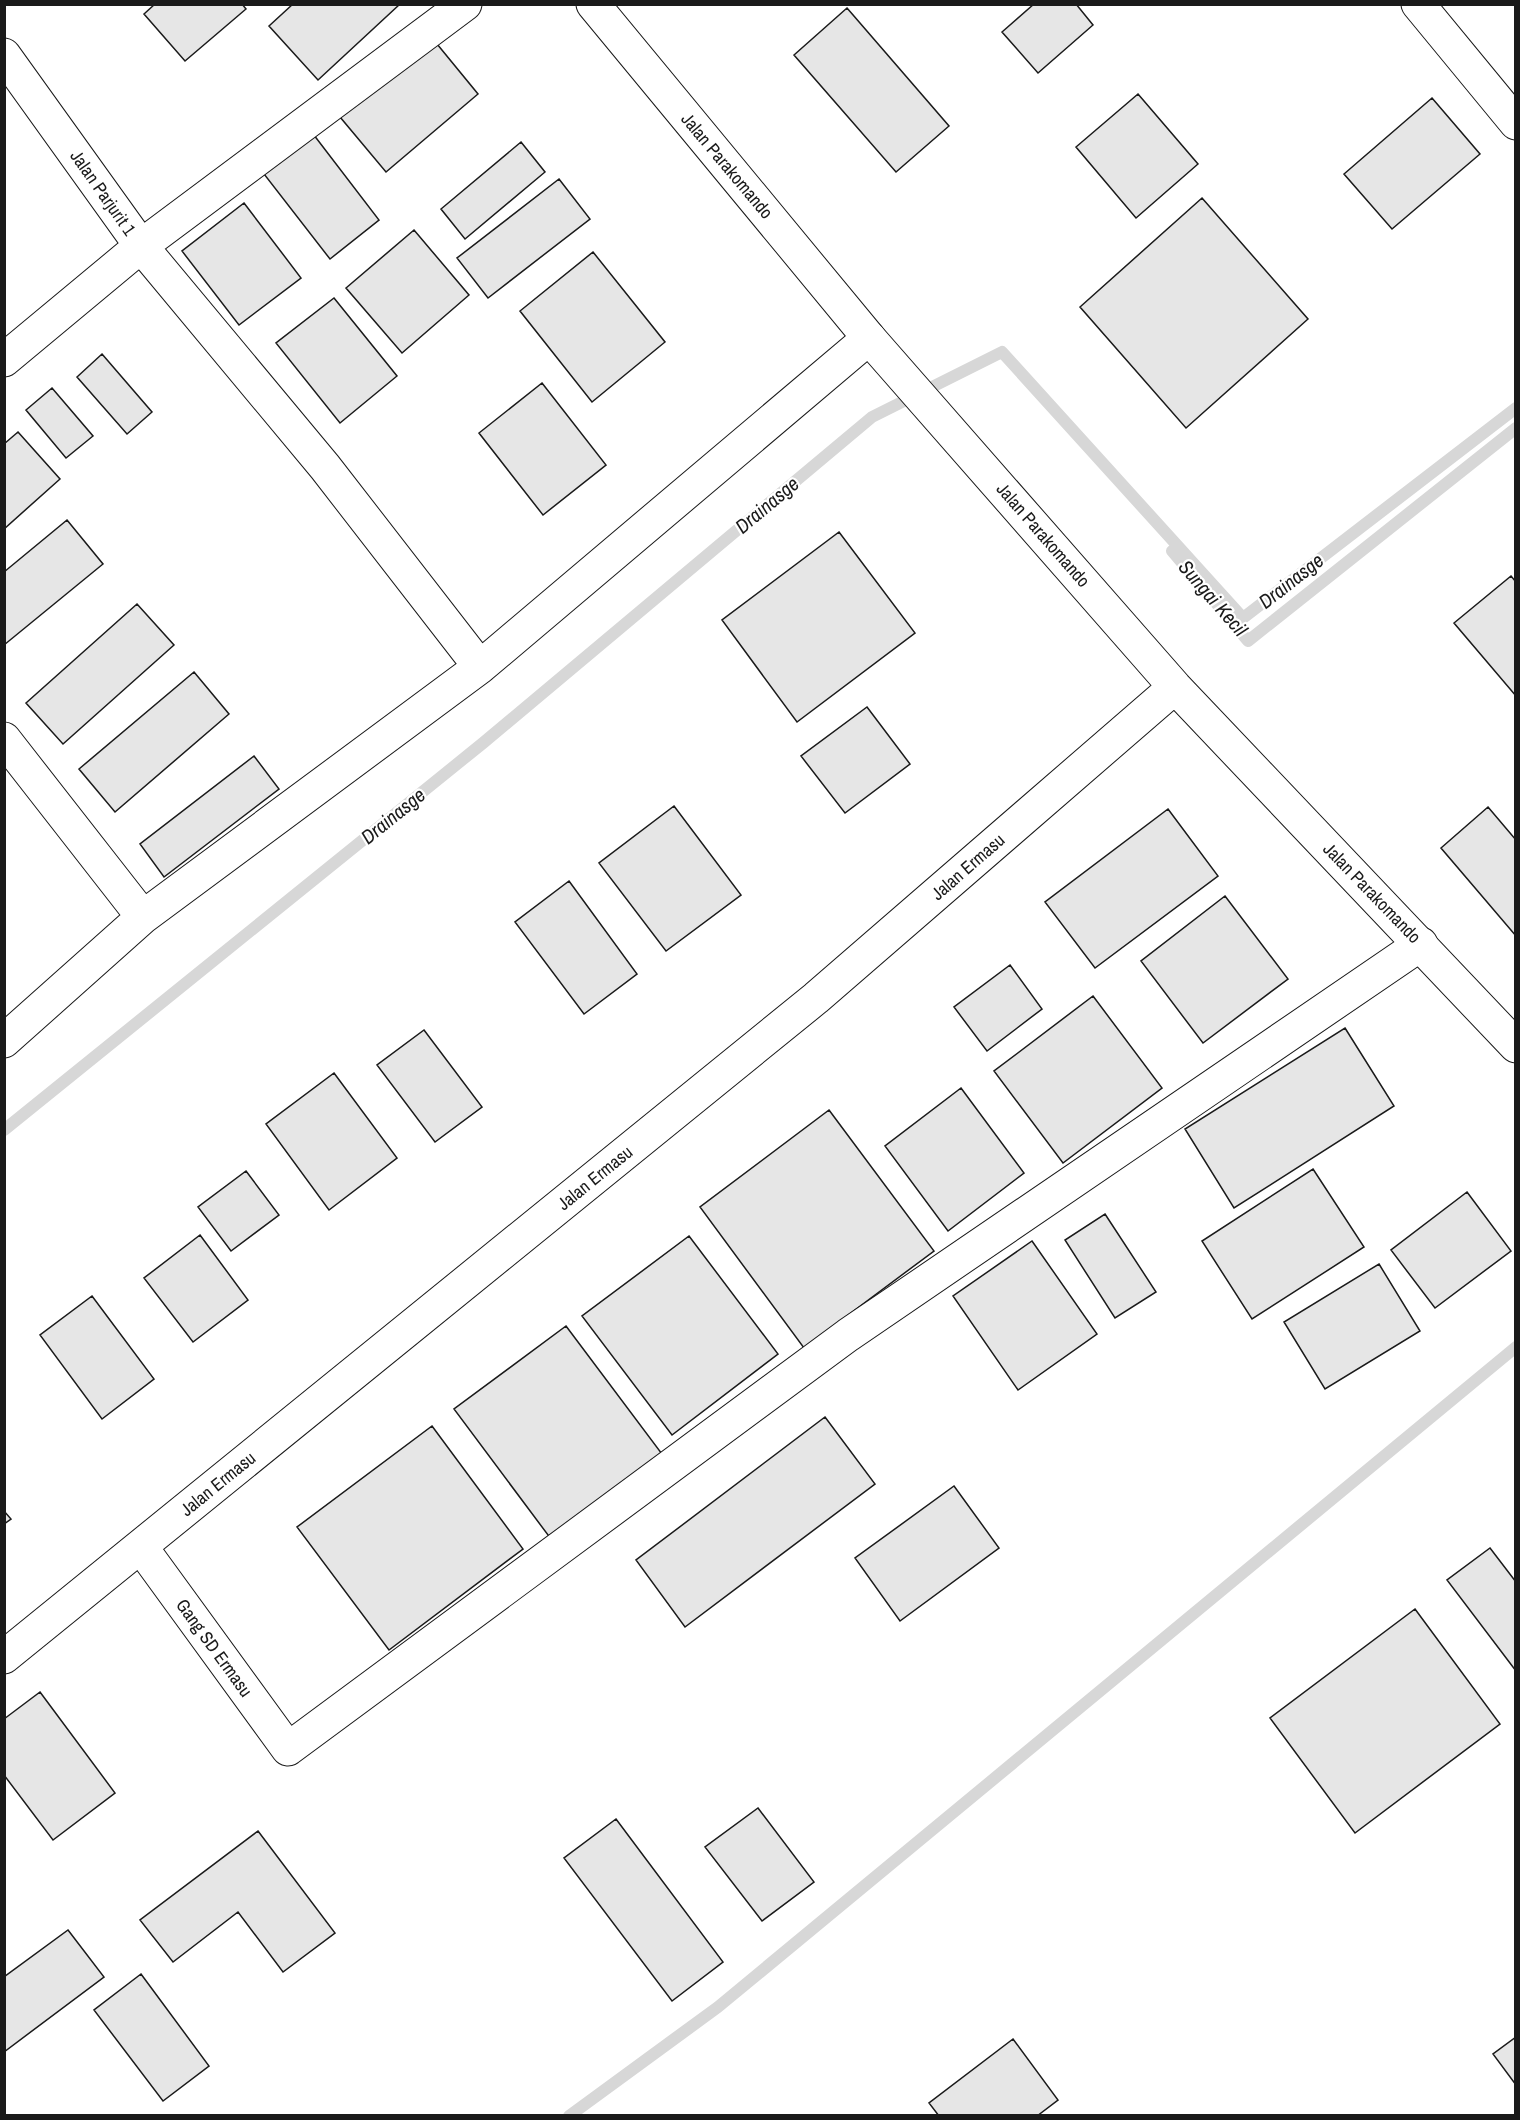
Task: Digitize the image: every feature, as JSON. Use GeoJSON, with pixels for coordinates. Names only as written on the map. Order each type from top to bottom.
{"type":"FeatureCollection","features":[{"type":"Feature","properties":{"kind":"street"},"geometry":{"type":"LineString","coordinates":[[465,4],[141,246],[324,467],[480,667]]}},
{"type":"Feature","properties":{"kind":"street","name":"Jalan Parakomando"},"geometry":{"type":"LineString","coordinates":[[593,4],[869,338],[1175,687],[1515,1045]]}},
{"type":"Feature","properties":{"kind":"street"},"geometry":{"type":"LineString","coordinates":[[1418,4],[1515,123]]}},
{"type":"Feature","properties":{"kind":"street","name":"Jalan Parjurit 1"},"geometry":{"type":"LineString","coordinates":[[4,55],[141,246],[4,360]]}},
{"type":"Feature","properties":{"kind":"street"},"geometry":{"type":"LineString","coordinates":[[4,1041],[142,917],[480,667],[869,338]]}},
{"type":"Feature","properties":{"kind":"street","name":"Jalan Ermasu"},"geometry":{"type":"LineString","coordinates":[[4,1658],[816,998],[1175,687]]}},
{"type":"Feature","properties":{"kind":"street"},"geometry":{"type":"LineString","coordinates":[[4,739],[142,917]]}},
{"type":"Feature","properties":{"kind":"street","name":"Gang SD Ermasu"},"geometry":{"type":"LineString","coordinates":[[141,1547],[288,1749],[848,1335],[1421,944]]}},
{"type":"Feature","properties":{"kind":"building"},"geometry":{"type":"Polygon","coordinates":[[[155,4],[242,4],[246,9],[185,61],[144,14],[155,4]]]}},
{"type":"Feature","properties":{"kind":"building"},"geometry":{"type":"Polygon","coordinates":[[[293,4],[400,4],[318,80],[269,26],[293,4]]]}},
{"type":"Feature","properties":{"kind":"building"},"geometry":{"type":"Polygon","coordinates":[[[1034,4],[1076,4],[1093,25],[1038,73],[1002,32],[1034,4]]]}},
{"type":"Feature","properties":{"kind":"building"},"geometry":{"type":"Polygon","coordinates":[[[847,8],[949,126],[896,172],[794,55],[847,8]]]}},
{"type":"Feature","properties":{"kind":"building"},"geometry":{"type":"Polygon","coordinates":[[[428,33],[478,94],[386,172],[335,111],[428,33]]]}},
{"type":"Feature","properties":{"kind":"building"},"geometry":{"type":"Polygon","coordinates":[[[1138,94],[1198,164],[1136,218],[1076,147],[1138,94]]]}},
{"type":"Feature","properties":{"kind":"building"},"geometry":{"type":"Polygon","coordinates":[[[1432,98],[1480,154],[1392,229],[1344,174],[1432,98]]]}},
{"type":"Feature","properties":{"kind":"building"},"geometry":{"type":"Polygon","coordinates":[[[307,126],[379,220],[330,259],[257,165],[307,126]]]}},
{"type":"Feature","properties":{"kind":"building"},"geometry":{"type":"Polygon","coordinates":[[[521,142],[545,172],[465,239],[441,209],[521,142]]]}},
{"type":"Feature","properties":{"kind":"building"},"geometry":{"type":"Polygon","coordinates":[[[559,179],[590,219],[488,298],[457,258],[559,179]]]}},
{"type":"Feature","properties":{"kind":"building"},"geometry":{"type":"Polygon","coordinates":[[[1202,198],[1308,319],[1186,428],[1080,307],[1202,198]]]}},
{"type":"Feature","properties":{"kind":"building"},"geometry":{"type":"Polygon","coordinates":[[[244,203],[301,278],[239,325],[182,251],[244,203]]]}},
{"type":"Feature","properties":{"kind":"building"},"geometry":{"type":"Polygon","coordinates":[[[414,230],[469,295],[402,353],[346,288],[414,230]]]}},
{"type":"Feature","properties":{"kind":"building"},"geometry":{"type":"Polygon","coordinates":[[[593,252],[665,342],[592,402],[520,311],[593,252]]]}},
{"type":"Feature","properties":{"kind":"building"},"geometry":{"type":"Polygon","coordinates":[[[334,298],[397,376],[340,423],[276,343],[334,298]]]}},
{"type":"Feature","properties":{"kind":"building"},"geometry":{"type":"Polygon","coordinates":[[[102,354],[152,412],[127,434],[77,377],[102,354]]]}},
{"type":"Feature","properties":{"kind":"building"},"geometry":{"type":"Polygon","coordinates":[[[542,383],[606,465],[543,515],[479,433],[542,383]]]}},
{"type":"Feature","properties":{"kind":"building"},"geometry":{"type":"Polygon","coordinates":[[[52,388],[93,436],[66,458],[26,410],[52,388]]]}},
{"type":"Feature","properties":{"kind":"building"},"geometry":{"type":"Polygon","coordinates":[[[18,432],[60,479],[4,529],[4,444],[18,432]]]}},
{"type":"Feature","properties":{"kind":"building"},"geometry":{"type":"Polygon","coordinates":[[[67,520],[103,564],[4,645],[4,572],[67,520]]]}},
{"type":"Feature","properties":{"kind":"building"},"geometry":{"type":"Polygon","coordinates":[[[839,532],[915,633],[797,722],[722,620],[839,532]]]}},
{"type":"Feature","properties":{"kind":"building"},"geometry":{"type":"Polygon","coordinates":[[[1511,576],[1516,582],[1516,696],[1454,623],[1511,576]]]}},
{"type":"Feature","properties":{"kind":"building"},"geometry":{"type":"Polygon","coordinates":[[[137,604],[174,645],[63,744],[26,703],[137,604]]]}},
{"type":"Feature","properties":{"kind":"building"},"geometry":{"type":"Polygon","coordinates":[[[194,672],[229,714],[115,812],[79,769],[194,672]]]}},
{"type":"Feature","properties":{"kind":"building"},"geometry":{"type":"Polygon","coordinates":[[[867,707],[910,764],[845,813],[801,756],[867,707]]]}},
{"type":"Feature","properties":{"kind":"building"},"geometry":{"type":"Polygon","coordinates":[[[254,756],[279,789],[164,877],[140,844],[254,756]]]}},
{"type":"Feature","properties":{"kind":"building"},"geometry":{"type":"Polygon","coordinates":[[[674,806],[741,895],[666,951],[599,863],[674,806]]]}},
{"type":"Feature","properties":{"kind":"building"},"geometry":{"type":"Polygon","coordinates":[[[1488,807],[1516,840],[1516,936],[1441,848],[1488,807]]]}},
{"type":"Feature","properties":{"kind":"building"},"geometry":{"type":"Polygon","coordinates":[[[1168,809],[1218,876],[1095,968],[1045,902],[1168,809]]]}},
{"type":"Feature","properties":{"kind":"building"},"geometry":{"type":"Polygon","coordinates":[[[569,881],[637,974],[584,1014],[515,922],[569,881]]]}},
{"type":"Feature","properties":{"kind":"building"},"geometry":{"type":"Polygon","coordinates":[[[1225,896],[1288,979],[1203,1043],[1141,961],[1225,896]]]}},
{"type":"Feature","properties":{"kind":"building"},"geometry":{"type":"Polygon","coordinates":[[[1010,965],[1042,1009],[987,1051],[954,1007],[1010,965]]]}},
{"type":"Feature","properties":{"kind":"building"},"geometry":{"type":"Polygon","coordinates":[[[1093,996],[1162,1088],[1063,1163],[994,1071],[1093,996]]]}},
{"type":"Feature","properties":{"kind":"building"},"geometry":{"type":"Polygon","coordinates":[[[1345,1028],[1394,1106],[1234,1208],[1185,1129],[1345,1028]]]}},
{"type":"Feature","properties":{"kind":"building"},"geometry":{"type":"Polygon","coordinates":[[[424,1030],[482,1107],[435,1142],[377,1065],[424,1030]]]}},
{"type":"Feature","properties":{"kind":"building"},"geometry":{"type":"Polygon","coordinates":[[[334,1073],[397,1158],[329,1210],[266,1124],[334,1073]]]}},
{"type":"Feature","properties":{"kind":"building"},"geometry":{"type":"Polygon","coordinates":[[[961,1088],[1024,1173],[948,1231],[885,1146],[961,1088]]]}},
{"type":"Feature","properties":{"kind":"building"},"geometry":{"type":"Polygon","coordinates":[[[829,1110],[934,1251],[804,1348],[700,1207],[829,1110]]]}},
{"type":"Feature","properties":{"kind":"building"},"geometry":{"type":"Polygon","coordinates":[[[1313,1169],[1364,1247],[1252,1319],[1202,1241],[1313,1169]]]}},
{"type":"Feature","properties":{"kind":"building"},"geometry":{"type":"Polygon","coordinates":[[[246,1171],[279,1215],[231,1251],[198,1207],[246,1171]]]}},
{"type":"Feature","properties":{"kind":"building"},"geometry":{"type":"Polygon","coordinates":[[[1467,1192],[1511,1251],[1435,1308],[1391,1250],[1467,1192]]]}},
{"type":"Feature","properties":{"kind":"building"},"geometry":{"type":"Polygon","coordinates":[[[1105,1214],[1156,1292],[1115,1318],[1065,1240],[1105,1214]]]}},
{"type":"Feature","properties":{"kind":"building"},"geometry":{"type":"Polygon","coordinates":[[[200,1235],[248,1300],[193,1342],[144,1278],[200,1235]]]}},
{"type":"Feature","properties":{"kind":"building"},"geometry":{"type":"Polygon","coordinates":[[[689,1236],[778,1354],[672,1435],[582,1316],[689,1236]]]}},
{"type":"Feature","properties":{"kind":"building"},"geometry":{"type":"Polygon","coordinates":[[[1032,1241],[1097,1334],[1018,1390],[953,1296],[1032,1241]]]}},
{"type":"Feature","properties":{"kind":"building"},"geometry":{"type":"Polygon","coordinates":[[[1379,1264],[1420,1331],[1325,1389],[1284,1322],[1379,1264]]]}},
{"type":"Feature","properties":{"kind":"building"},"geometry":{"type":"Polygon","coordinates":[[[92,1296],[154,1379],[102,1419],[40,1335],[92,1296]]]}},
{"type":"Feature","properties":{"kind":"building"},"geometry":{"type":"Polygon","coordinates":[[[566,1326],[662,1454],[551,1539],[454,1409],[566,1326]]]}},
{"type":"Feature","properties":{"kind":"building"},"geometry":{"type":"Polygon","coordinates":[[[825,1417],[875,1484],[685,1627],[636,1560],[825,1417]]]}},
{"type":"Feature","properties":{"kind":"building"},"geometry":{"type":"Polygon","coordinates":[[[432,1426],[523,1549],[389,1650],[297,1527],[432,1426]]]}},
{"type":"Feature","properties":{"kind":"building"},"geometry":{"type":"Polygon","coordinates":[[[954,1486],[999,1548],[900,1621],[855,1558],[954,1486]]]}},
{"type":"Feature","properties":{"kind":"building"},"geometry":{"type":"Polygon","coordinates":[[[4,1511],[11,1519],[4,1524],[4,1511]]]}},
{"type":"Feature","properties":{"kind":"building"},"geometry":{"type":"Polygon","coordinates":[[[1490,1548],[1516,1582],[1516,1671],[1447,1580],[1490,1548]]]}},
{"type":"Feature","properties":{"kind":"building"},"geometry":{"type":"Polygon","coordinates":[[[1415,1609],[1500,1724],[1355,1833],[1270,1718],[1415,1609]]]}},
{"type":"Feature","properties":{"kind":"building"},"geometry":{"type":"Polygon","coordinates":[[[40,1692],[115,1793],[53,1840],[4,1775],[4,1719],[40,1692]]]}},
{"type":"Feature","properties":{"kind":"building"},"geometry":{"type":"Polygon","coordinates":[[[758,1808],[814,1882],[762,1921],[705,1847],[758,1808]]]}},
{"type":"Feature","properties":{"kind":"building"},"geometry":{"type":"Polygon","coordinates":[[[616,1819],[723,1962],[672,2001],[564,1858],[616,1819]]]}},
{"type":"Feature","properties":{"kind":"building"},"geometry":{"type":"Polygon","coordinates":[[[258,1831],[335,1933],[283,1972],[238,1912],[173,1962],[140,1920],[258,1831]]]}},
{"type":"Feature","properties":{"kind":"building"},"geometry":{"type":"Polygon","coordinates":[[[68,1930],[104,1977],[4,2052],[4,1977],[68,1930]]]}},
{"type":"Feature","properties":{"kind":"building"},"geometry":{"type":"Polygon","coordinates":[[[141,1974],[209,2066],[163,2101],[94,2010],[141,1974]]]}},
{"type":"Feature","properties":{"kind":"building"},"geometry":{"type":"Polygon","coordinates":[[[1516,2037],[1516,2085],[1493,2054],[1516,2037]]]}},
{"type":"Feature","properties":{"kind":"building"},"geometry":{"type":"Polygon","coordinates":[[[1013,2039],[1058,2100],[1037,2116],[939,2116],[929,2103],[1013,2039]]]}},
{"type":"Feature","properties":{"kind":"waterway","name":"Drainasge"},"geometry":{"type":"LineString","coordinates":[[4,1130],[483,743],[872,417],[1002,352],[1243,618],[1516,408]]}},
{"type":"Feature","properties":{"kind":"waterway","name":"Sungai Kecil"},"geometry":{"type":"LineString","coordinates":[[1172,551],[1248,641],[1516,428]]}},
{"type":"Feature","properties":{"kind":"waterway"},"geometry":{"type":"LineString","coordinates":[[569,2116],[718,2007],[1516,1347]]}}]}
